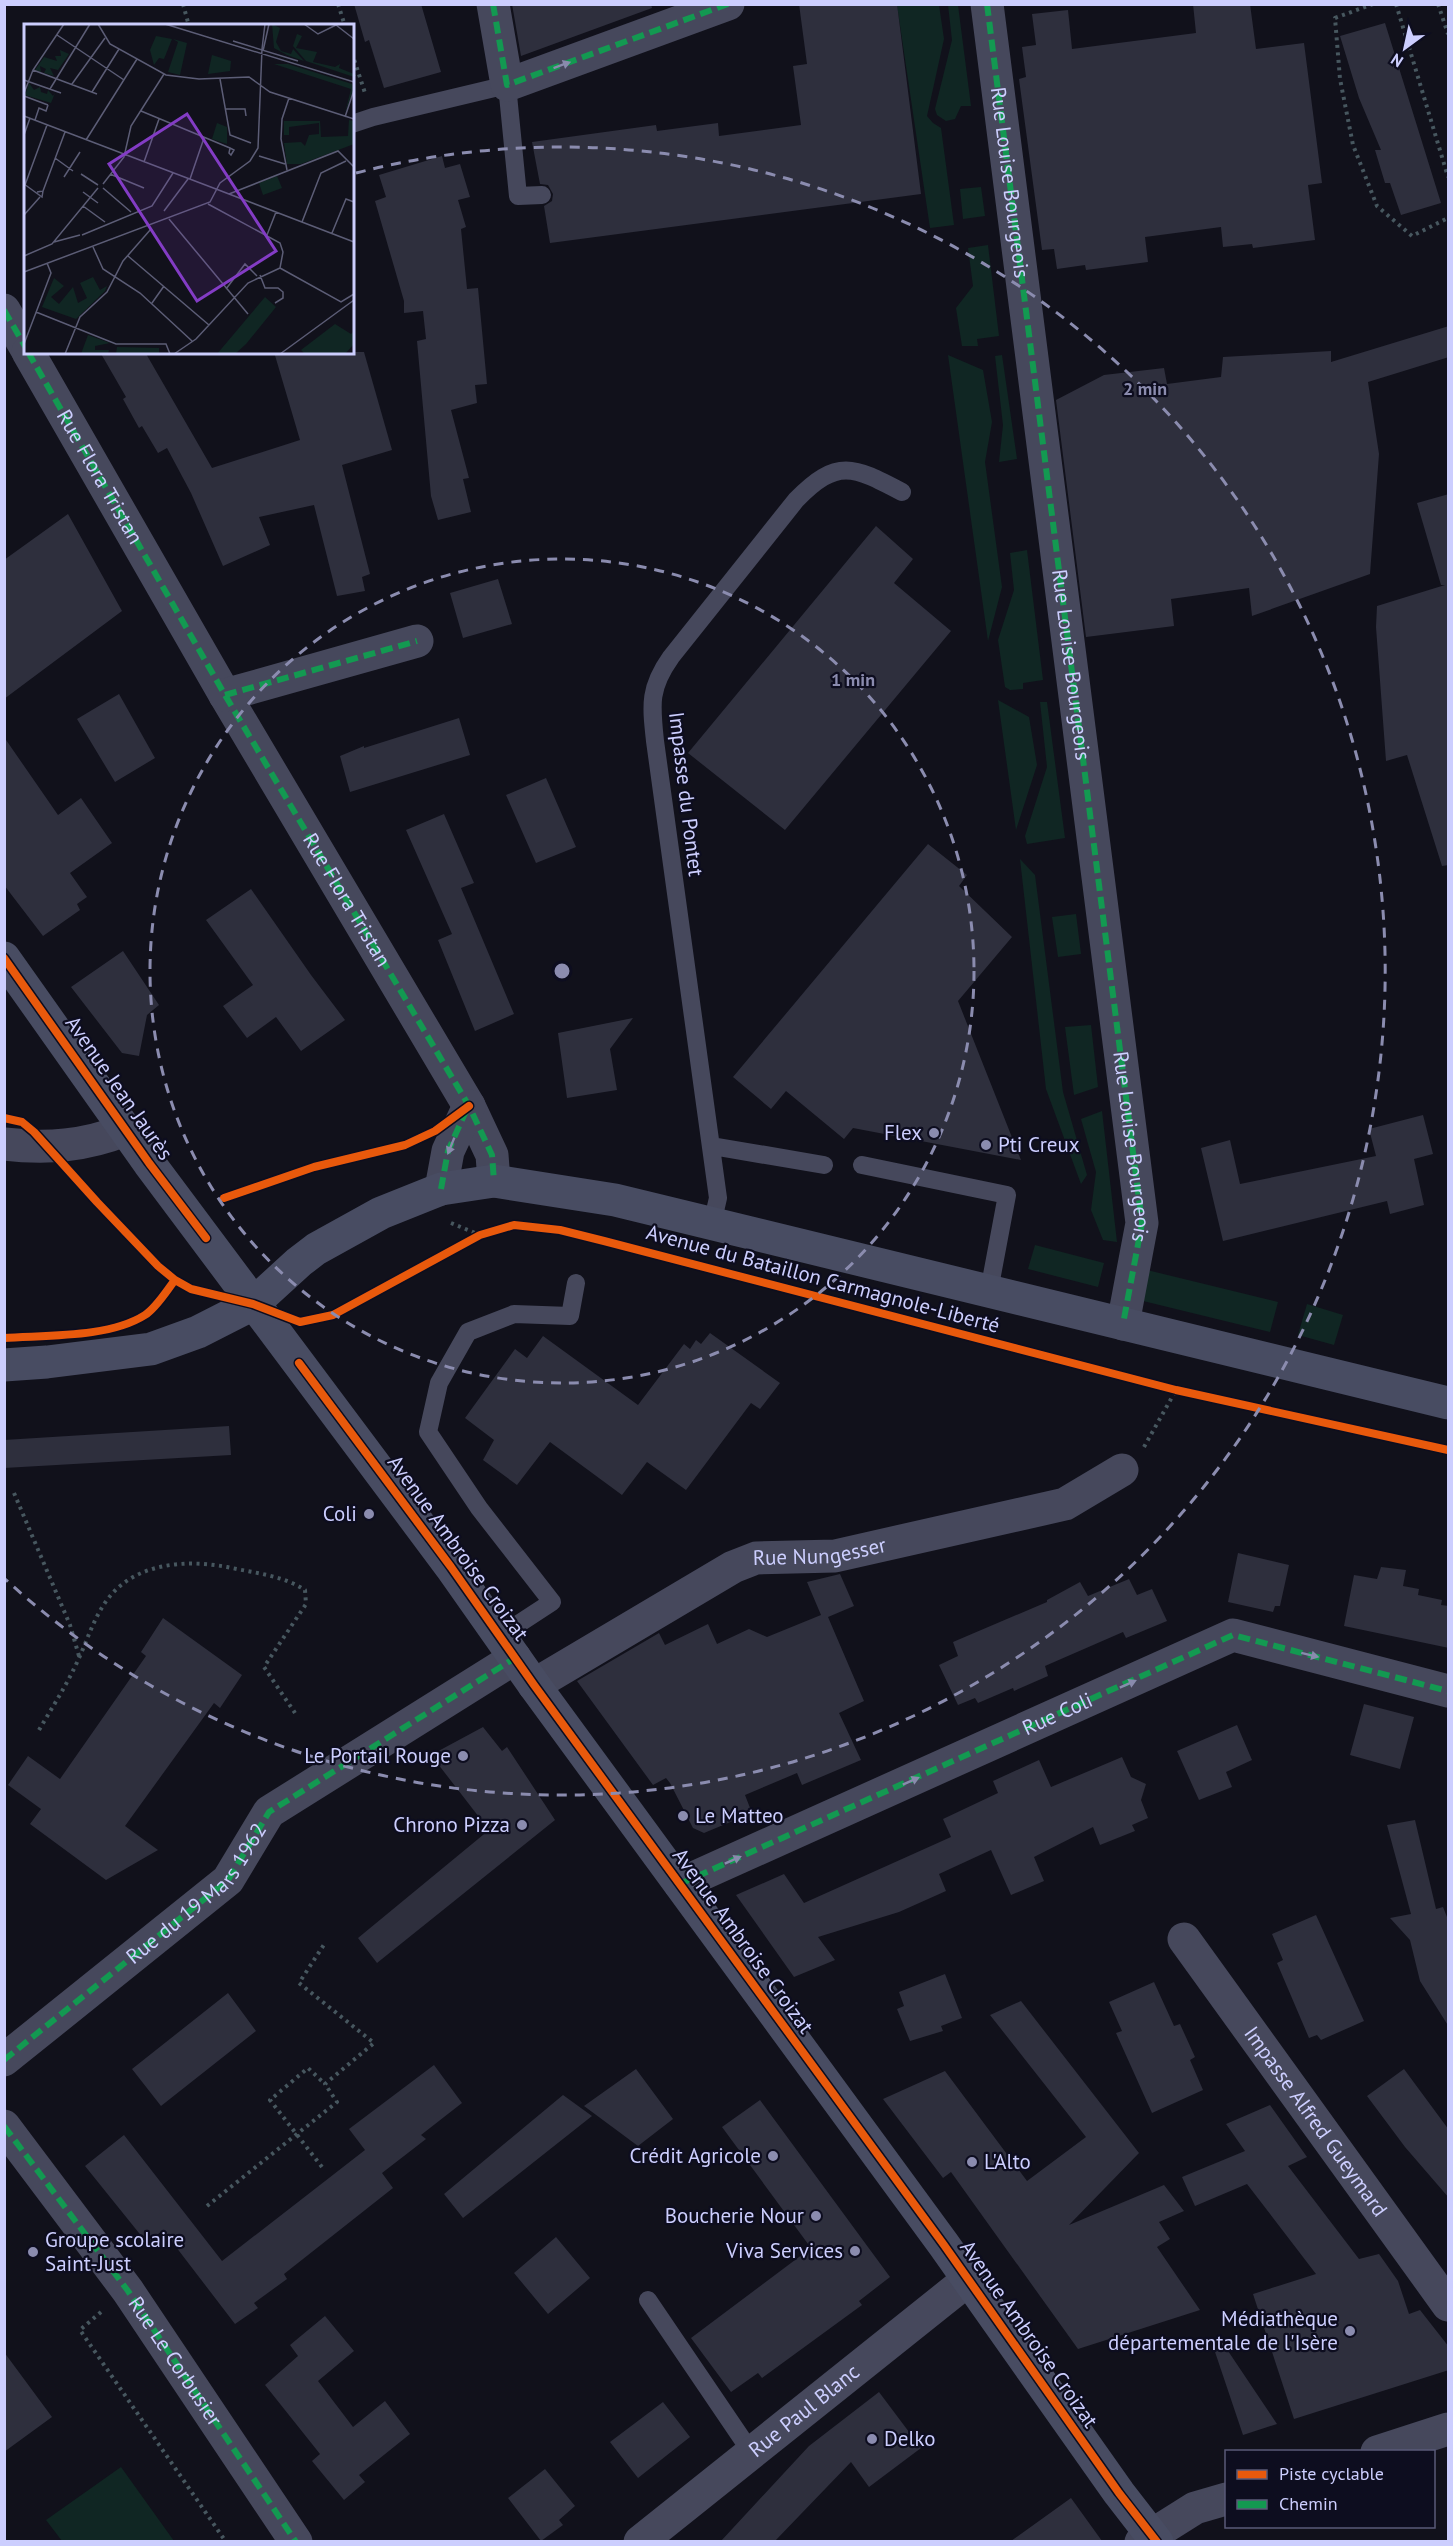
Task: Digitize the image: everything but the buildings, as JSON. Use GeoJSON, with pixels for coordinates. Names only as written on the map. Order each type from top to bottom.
{"type":"FeatureCollection","features":[{"type":"Feature","properties":{"kind":"main road","name":"Avenue Jean Jaurès"},"geometry":{"type":"LineString","coordinates":[[4,958],[125,1130],[253,1304]]}},
{"type":"Feature","properties":{"kind":"main road","name":"Avenue du Bataillon Carmagnole-Liberté"},"geometry":{"type":"LineString","coordinates":[[4,1365],[151,1349],[198,1332],[253,1304],[298,1262],[381,1214],[442,1204],[494,1181],[615,1200],[1449,1403]]}},
{"type":"Feature","properties":{"kind":"main road","name":"Avenue Ambroise Croizat"},"geometry":{"type":"LineString","coordinates":[[253,1304],[344,1422],[969,2279],[1150,2539]]}},
{"type":"Feature","properties":{"kind":"street"},"geometry":{"type":"LineString","coordinates":[[493,4],[507,86],[729,4]]}},
{"type":"Feature","properties":{"kind":"street","name":"Rue Louise Bourgeois"},"geometry":{"type":"LineString","coordinates":[[987,4],[1142,1223],[1123,1323]]}},
{"type":"Feature","properties":{"kind":"street"},"geometry":{"type":"LineString","coordinates":[[4,310],[24,345]]}},
{"type":"Feature","properties":{"kind":"street","name":"Rue Flora Tristan"},"geometry":{"type":"LineString","coordinates":[[29,354],[225,694],[469,1106],[492,1155],[494,1181]]}},
{"type":"Feature","properties":{"kind":"street"},"geometry":{"type":"LineString","coordinates":[[225,694],[417,641]]}},
{"type":"Feature","properties":{"kind":"street"},"geometry":{"type":"LineString","coordinates":[[442,1204],[448,1151],[469,1106]]}},
{"type":"Feature","properties":{"kind":"street"},"geometry":{"type":"LineString","coordinates":[[4,1144],[48,1148],[89,1142],[125,1130]]}},
{"type":"Feature","properties":{"kind":"street","name":"Rue Nungesser"},"geometry":{"type":"LineString","coordinates":[[534,1685],[733,1567],[756,1558],[835,1557],[1065,1504],[1122,1470]]}},
{"type":"Feature","properties":{"kind":"street","name":"Rue Coli"},"geometry":{"type":"LineString","coordinates":[[680,1884],[1233,1635],[1449,1691]]}},
{"type":"Feature","properties":{"kind":"street","name":"Rue du 19 Mars 1962"},"geometry":{"type":"LineString","coordinates":[[4,2060],[228,1880],[269,1812],[507,1647]]}},
{"type":"Feature","properties":{"kind":"street","name":"Impasse Alfred Gueymard"},"geometry":{"type":"LineString","coordinates":[[1184,1939],[1449,2305]]}},
{"type":"Feature","properties":{"kind":"street","name":"Rue Le Corbusier"},"geometry":{"type":"LineString","coordinates":[[4,2126],[128,2291],[296,2541]]}},
{"type":"Feature","properties":{"kind":"street","name":"Rue Paul Blanc"},"geometry":{"type":"LineString","coordinates":[[640,2541],[969,2279]]}},
{"type":"Feature","properties":{"kind":"street"},"geometry":{"type":"LineString","coordinates":[[1380,2450],[1449,2428]]}},
{"type":"Feature","properties":{"kind":"street"},"geometry":{"type":"LineString","coordinates":[[1150,2539],[1195,2508],[1225,2500]]}},
{"type":"Feature","properties":{"kind":"lane"},"geometry":{"type":"LineString","coordinates":[[354,123],[507,86],[518,196],[542,195]]}},
{"type":"Feature","properties":{"kind":"lane","name":"Impasse du Pontet"},"geometry":{"type":"LineString","coordinates":[[712,1224],[718,1198],[712,1146],[655,741],[652,710],[658,676],[796,500],[814,482],[833,472],[851,470],[870,475],[902,492]]}},
{"type":"Feature","properties":{"kind":"lane"},"geometry":{"type":"LineString","coordinates":[[712,1146],[824,1165]]}},
{"type":"Feature","properties":{"kind":"lane"},"geometry":{"type":"LineString","coordinates":[[862,1166],[1007,1195],[989,1291]]}},
{"type":"Feature","properties":{"kind":"lane"},"geometry":{"type":"LineString","coordinates":[[507,1647],[552,1602],[479,1508],[428,1432],[439,1383],[468,1332],[514,1314],[570,1316],[576,1283]]}},
{"type":"Feature","properties":{"kind":"lane"},"geometry":{"type":"LineString","coordinates":[[648,2300],[751,2452]]}},
{"type":"Feature","properties":{"kind":"path"},"geometry":{"type":"LineString","coordinates":[[183,4],[188,24]]}},
{"type":"Feature","properties":{"kind":"path"},"geometry":{"type":"LineString","coordinates":[[338,4],[344,24]]}},
{"type":"Feature","properties":{"kind":"path"},"geometry":{"type":"LineString","coordinates":[[1373,4],[1335,18],[1340,79],[1353,145],[1377,206],[1412,236],[1449,218]]}},
{"type":"Feature","properties":{"kind":"path"},"geometry":{"type":"LineString","coordinates":[[1396,4],[1449,177]]}},
{"type":"Feature","properties":{"kind":"path"},"geometry":{"type":"LineString","coordinates":[[1438,4],[1449,34]]}},
{"type":"Feature","properties":{"kind":"path"},"geometry":{"type":"LineString","coordinates":[[354,59],[373,117]]}},
{"type":"Feature","properties":{"kind":"path"},"geometry":{"type":"LineString","coordinates":[[354,74],[358,73]]}},
{"type":"Feature","properties":{"kind":"path"},"geometry":{"type":"LineString","coordinates":[[442,1204],[480,1235]]}},
{"type":"Feature","properties":{"kind":"path"},"geometry":{"type":"LineString","coordinates":[[469,1241],[491,1232]]}},
{"type":"Feature","properties":{"kind":"path"},"geometry":{"type":"LineString","coordinates":[[1166,1387],[1187,1392]]}},
{"type":"Feature","properties":{"kind":"path"},"geometry":{"type":"LineString","coordinates":[[1122,1470],[1143,1449],[1176,1390]]}},
{"type":"Feature","properties":{"kind":"path"},"geometry":{"type":"LineString","coordinates":[[14,1493],[70,1624],[80,1657]]}},
{"type":"Feature","properties":{"kind":"path"},"geometry":{"type":"LineString","coordinates":[[39,1730],[80,1657],[96,1617],[107,1600],[122,1583],[137,1574],[159,1566],[213,1564],[291,1581],[305,1590],[306,1605],[264,1667],[295,1713]]}},
{"type":"Feature","properties":{"kind":"path"},"geometry":{"type":"LineString","coordinates":[[325,1943],[299,1983],[374,2043],[325,2084]]}},
{"type":"Feature","properties":{"kind":"path"},"geometry":{"type":"LineString","coordinates":[[207,2206],[297,2135],[337,2102],[325,2084],[308,2068],[270,2100],[297,2135],[322,2167]]}},
{"type":"Feature","properties":{"kind":"path"},"geometry":{"type":"LineString","coordinates":[[105,2309],[80,2330],[226,2541]]}},
{"type":"Feature","properties":{"kind":"green space"},"geometry":{"type":"Polygon","coordinates":[[[897,5],[939,5],[944,39],[927,116],[941,128],[954,225],[930,228],[897,5]]]}},
{"type":"Feature","properties":{"kind":"green space"},"geometry":{"type":"Polygon","coordinates":[[[948,5],[958,5],[971,106],[961,106],[955,119],[946,121],[937,115],[935,109],[952,40],[948,5]]]}},
{"type":"Feature","properties":{"kind":"green space"},"geometry":{"type":"Polygon","coordinates":[[[981,187],[985,216],[963,219],[960,189],[981,187]]]}},
{"type":"Feature","properties":{"kind":"green space"},"geometry":{"type":"Polygon","coordinates":[[[988,245],[999,336],[977,339],[978,346],[962,346],[956,308],[973,286],[968,248],[988,245]]]}},
{"type":"Feature","properties":{"kind":"green space"},"geometry":{"type":"Polygon","coordinates":[[[948,355],[983,370],[992,422],[985,462],[1002,587],[988,641],[948,355]]]}},
{"type":"Feature","properties":{"kind":"green space"},"geometry":{"type":"Polygon","coordinates":[[[1002,355],[1017,459],[999,462],[1003,425],[995,356],[1002,355]]]}},
{"type":"Feature","properties":{"kind":"green space"},"geometry":{"type":"Polygon","coordinates":[[[1027,550],[1043,680],[1023,683],[1023,689],[1010,690],[1005,687],[998,640],[1014,590],[1010,553],[1027,550]]]}},
{"type":"Feature","properties":{"kind":"green space"},"geometry":{"type":"Polygon","coordinates":[[[998,700],[1029,717],[1037,765],[1016,830],[998,700]]]}},
{"type":"Feature","properties":{"kind":"green space"},"geometry":{"type":"Polygon","coordinates":[[[1040,702],[1047,702],[1065,838],[1027,844],[1025,836],[1047,767],[1040,702]]]}},
{"type":"Feature","properties":{"kind":"green space"},"geometry":{"type":"Polygon","coordinates":[[[1020,859],[1035,875],[1063,1092],[1087,1175],[1081,1184],[1046,1089],[1020,859]]]}},
{"type":"Feature","properties":{"kind":"green space"},"geometry":{"type":"Polygon","coordinates":[[[1076,914],[1081,954],[1058,957],[1052,917],[1076,914]]]}},
{"type":"Feature","properties":{"kind":"green space"},"geometry":{"type":"Polygon","coordinates":[[[1091,1025],[1098,1087],[1074,1095],[1065,1027],[1091,1025]]]}},
{"type":"Feature","properties":{"kind":"green space"},"geometry":{"type":"Polygon","coordinates":[[[1102,1111],[1117,1242],[1103,1240],[1091,1210],[1096,1172],[1081,1119],[1102,1111]]]}},
{"type":"Feature","properties":{"kind":"green space"},"geometry":{"type":"Polygon","coordinates":[[[1035,1245],[1104,1263],[1098,1287],[1028,1269],[1035,1245]]]}},
{"type":"Feature","properties":{"kind":"green space"},"geometry":{"type":"Polygon","coordinates":[[[1147,1270],[1278,1302],[1270,1332],[1139,1300],[1147,1270]]]}},
{"type":"Feature","properties":{"kind":"green space"},"geometry":{"type":"Polygon","coordinates":[[[1307,1304],[1343,1315],[1334,1345],[1298,1335],[1307,1304]]]}},
{"type":"Feature","properties":{"kind":"green space"},"geometry":{"type":"Polygon","coordinates":[[[121,2467],[174,2541],[62,2541],[46,2520],[121,2467]]]}},
{"type":"Feature","properties":{"kind":"marked path"},"geometry":{"type":"LineString","coordinates":[[493,4],[507,85],[728,4]]}},
{"type":"Feature","properties":{"kind":"marked path"},"geometry":{"type":"LineString","coordinates":[[987,4],[1142,1223],[1123,1324]]}},
{"type":"Feature","properties":{"kind":"marked path"},"geometry":{"type":"LineString","coordinates":[[4,310],[24,345]]}},
{"type":"Feature","properties":{"kind":"marked path"},"geometry":{"type":"LineString","coordinates":[[29,354],[225,695],[469,1106],[492,1155],[494,1181]]}},
{"type":"Feature","properties":{"kind":"marked path"},"geometry":{"type":"LineString","coordinates":[[225,695],[417,641]]}},
{"type":"Feature","properties":{"kind":"marked path"},"geometry":{"type":"LineString","coordinates":[[441,1189],[448,1151],[466,1111]]}},
{"type":"Feature","properties":{"kind":"marked path"},"geometry":{"type":"LineString","coordinates":[[680,1884],[1233,1635],[1448,1691]]}},
{"type":"Feature","properties":{"kind":"marked path"},"geometry":{"type":"LineString","coordinates":[[4,2060],[228,1880],[269,1812],[515,1658]]}},
{"type":"Feature","properties":{"kind":"marked path"},"geometry":{"type":"LineString","coordinates":[[4,2126],[128,2291],[296,2542]]}},
{"type":"Feature","properties":{"kind":"cycle path"},"geometry":{"type":"LineString","coordinates":[[4,958],[149,1163],[206,1238]]}},
{"type":"Feature","properties":{"kind":"cycle path"},"geometry":{"type":"LineString","coordinates":[[224,1198],[314,1167],[405,1145],[435,1131],[469,1106]]}},
{"type":"Feature","properties":{"kind":"cycle path"},"geometry":{"type":"LineString","coordinates":[[4,1118],[22,1122],[34,1132],[97,1202],[158,1266],[175,1280]]}},
{"type":"Feature","properties":{"kind":"cycle path"},"geometry":{"type":"LineString","coordinates":[[4,1338],[77,1334],[114,1328],[149,1312],[175,1280],[191,1289],[253,1304],[300,1322],[333,1315],[480,1235],[514,1225],[560,1230],[1176,1390],[1448,1450]]}},
{"type":"Feature","properties":{"kind":"cycle path"},"geometry":{"type":"LineString","coordinates":[[299,1363],[451,1567],[534,1685],[944,2245],[1119,2493],[1157,2542]]}},
{"type":"Feature","properties":{"kind":"place","name":"Flex"},"geometry":{"type":"Point","coordinates":[934,1133]}},
{"type":"Feature","properties":{"kind":"place","name":"Pti Creux"},"geometry":{"type":"Point","coordinates":[986,1145]}},
{"type":"Feature","properties":{"kind":"place","name":"Coli"},"geometry":{"type":"Point","coordinates":[369,1514]}},
{"type":"Feature","properties":{"kind":"place","name":"Le Portail Rouge"},"geometry":{"type":"Point","coordinates":[463,1756]}},
{"type":"Feature","properties":{"kind":"place","name":"Le Matteo"},"geometry":{"type":"Point","coordinates":[683,1816]}},
{"type":"Feature","properties":{"kind":"place","name":"Chrono Pizza"},"geometry":{"type":"Point","coordinates":[522,1825]}},
{"type":"Feature","properties":{"kind":"place","name":"Crédit Agricole"},"geometry":{"type":"Point","coordinates":[773,2156]}},
{"type":"Feature","properties":{"kind":"place","name":"L'Alto"},"geometry":{"type":"Point","coordinates":[972,2162]}},
{"type":"Feature","properties":{"kind":"place","name":"Boucherie Nour"},"geometry":{"type":"Point","coordinates":[816,2216]}},
{"type":"Feature","properties":{"kind":"place","name":"Viva Services"},"geometry":{"type":"Point","coordinates":[855,2251]}},
{"type":"Feature","properties":{"kind":"place","name":"Groupe scolaire Saint-Just"},"geometry":{"type":"Point","coordinates":[33,2252]}},
{"type":"Feature","properties":{"kind":"place","name":"Médiathèque départementale de l'Isère"},"geometry":{"type":"Point","coordinates":[1350,2331]}},
{"type":"Feature","properties":{"kind":"place","name":"Delko"},"geometry":{"type":"Point","coordinates":[872,2439]}}]}
